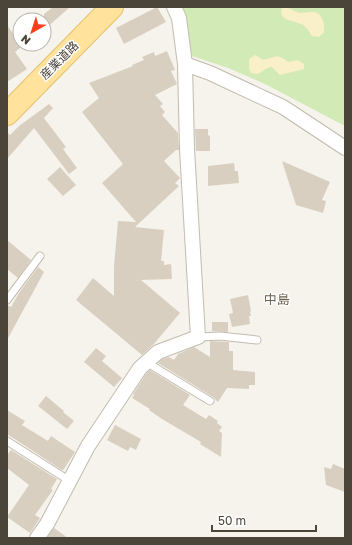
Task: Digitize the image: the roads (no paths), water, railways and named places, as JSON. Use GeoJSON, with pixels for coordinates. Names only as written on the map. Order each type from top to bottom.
{"type":"FeatureCollection","features":[{"type":"Feature","properties":{"kind":"main road","name":"産業道路"},"geometry":{"type":"LineString","coordinates":[[7,114],[112,7]]}},
{"type":"Feature","properties":{"kind":"street"},"geometry":{"type":"LineString","coordinates":[[37,538],[47,524],[88,446],[140,368],[158,352],[198,337],[187,149],[185,64],[179,18],[174,7]]}},
{"type":"Feature","properties":{"kind":"street"},"geometry":{"type":"LineString","coordinates":[[185,64],[210,73],[283,107],[345,148]]}},
{"type":"Feature","properties":{"kind":"lane"},"geometry":{"type":"LineString","coordinates":[[7,300],[40,256]]}},
{"type":"Feature","properties":{"kind":"lane"},"geometry":{"type":"LineString","coordinates":[[198,337],[220,336],[257,340]]}},
{"type":"Feature","properties":{"kind":"lane"},"geometry":{"type":"LineString","coordinates":[[146,362],[210,401]]}},
{"type":"Feature","properties":{"kind":"lane"},"geometry":{"type":"LineString","coordinates":[[7,441],[70,481]]}},
{"type":"Feature","properties":{"kind":"district","name":"中島"},"geometry":{"type":"Point","coordinates":[277,299]}}]}
